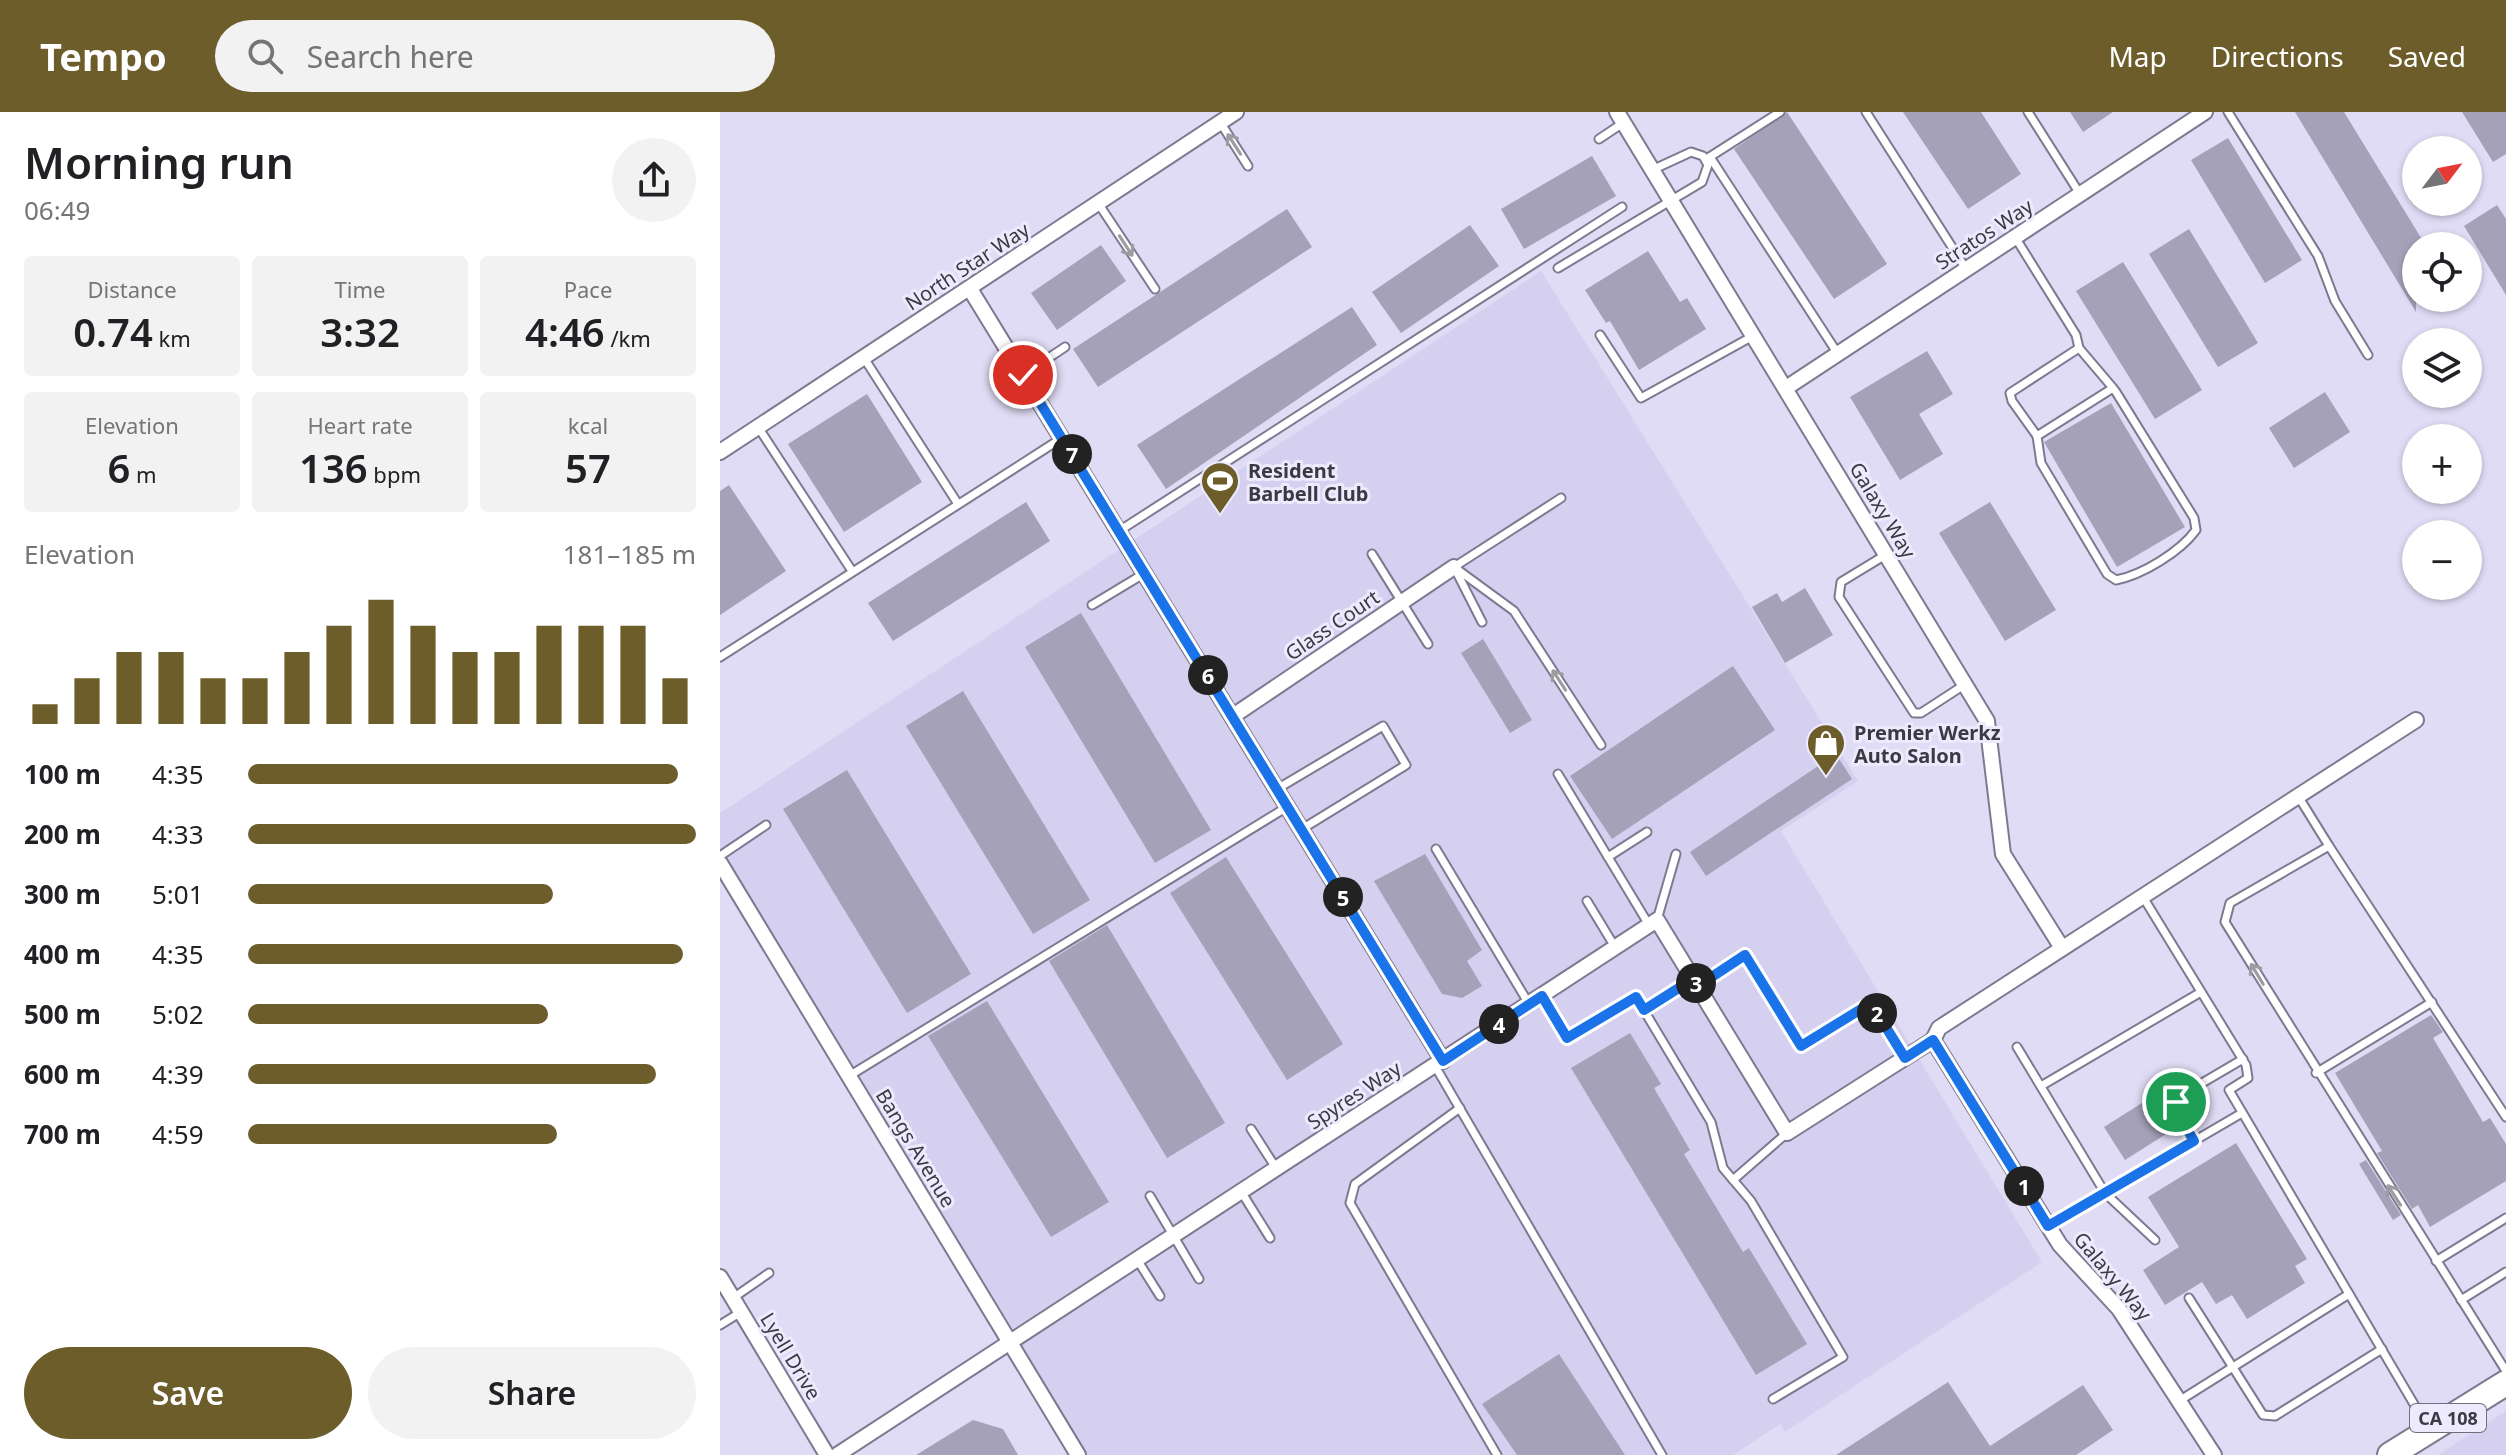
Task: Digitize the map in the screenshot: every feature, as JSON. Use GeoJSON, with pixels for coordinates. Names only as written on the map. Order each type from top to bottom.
{"type":"FeatureCollection","features":[{"type":"Feature","properties":{"kind":"main road","name":"CA 108"},"geometry":{"type":"LineString","coordinates":[[2394,1454],[2506,1383]]}},
{"type":"Feature","properties":{"kind":"street","name":"North Star Way"},"geometry":{"type":"LineString","coordinates":[[720,452],[1236,112]]}},
{"type":"Feature","properties":{"kind":"street","name":"Stratos Way"},"geometry":{"type":"LineString","coordinates":[[1786,388],[2197,114]]}},
{"type":"Feature","properties":{"kind":"street","name":"Galaxy Way"},"geometry":{"type":"LineString","coordinates":[[1620,118],[1987,721],[2003,854],[2062,948]]}},
{"type":"Feature","properties":{"kind":"street"},"geometry":{"type":"LineString","coordinates":[[970,289],[1302,829],[1439,1063]]}},
{"type":"Feature","properties":{"kind":"street","name":"Glass Court"},"geometry":{"type":"LineString","coordinates":[[1233,716],[1454,567]]}},
{"type":"Feature","properties":{"kind":"street"},"geometry":{"type":"LineString","coordinates":[[1653,922],[1695,982],[1787,1133],[1933,1040],[1939,1028],[2416,720]]}},
{"type":"Feature","properties":{"kind":"street","name":"Bangs Avenue"},"geometry":{"type":"LineString","coordinates":[[720,863],[1078,1455]]}},
{"type":"Feature","properties":{"kind":"street","name":"Spyres Way"},"geometry":{"type":"LineString","coordinates":[[837,1455],[1011,1345],[1653,922]]}},
{"type":"Feature","properties":{"kind":"street","name":"Galaxy Way"},"geometry":{"type":"LineString","coordinates":[[1933,1040],[2060,1245],[2119,1309],[2214,1455]]}},
{"type":"Feature","properties":{"kind":"street","name":"Lyell Drive"},"geometry":{"type":"LineString","coordinates":[[720,1277],[827,1455]]}},
{"type":"Feature","properties":{"kind":"lane"},"geometry":{"type":"LineString","coordinates":[[1708,158],[1780,112]]}},
{"type":"Feature","properties":{"kind":"lane"},"geometry":{"type":"LineString","coordinates":[[1866,112],[1966,269]]}},
{"type":"Feature","properties":{"kind":"lane"},"geometry":{"type":"LineString","coordinates":[[2028,112],[2080,194]]}},
{"type":"Feature","properties":{"kind":"lane"},"geometry":{"type":"LineString","coordinates":[[2228,112],[2318,256],[2335,301],[2368,355]]}},
{"type":"Feature","properties":{"kind":"lane"},"geometry":{"type":"LineString","coordinates":[[1599,139],[1620,118]]}},
{"type":"Feature","properties":{"kind":"lane"},"geometry":{"type":"LineString","coordinates":[[1220,122],[1248,166]]}},
{"type":"Feature","properties":{"kind":"lane"},"geometry":{"type":"LineString","coordinates":[[1652,170],[1685,153],[1698,153],[1708,158],[1838,354]]}},
{"type":"Feature","properties":{"kind":"lane"},"geometry":{"type":"LineString","coordinates":[[1558,268],[1706,178],[1708,158]]}},
{"type":"Feature","properties":{"kind":"lane"},"geometry":{"type":"LineString","coordinates":[[1098,203],[1155,289]]}},
{"type":"Feature","properties":{"kind":"lane"},"geometry":{"type":"LineString","coordinates":[[1119,531],[1622,207]]}},
{"type":"Feature","properties":{"kind":"lane"},"geometry":{"type":"LineString","coordinates":[[2015,237],[2076,335],[2079,348],[2113,388],[2194,518],[2196,530],[2188,541],[2129,577],[2116,580],[2107,574],[2041,463],[2037,436],[2012,401],[2010,393],[2079,348]]}},
{"type":"Feature","properties":{"kind":"lane"},"geometry":{"type":"LineString","coordinates":[[1600,335],[1641,398],[1753,336]]}},
{"type":"Feature","properties":{"kind":"lane"},"geometry":{"type":"LineString","coordinates":[[1023,375],[1065,347]]}},
{"type":"Feature","properties":{"kind":"lane"},"geometry":{"type":"LineString","coordinates":[[864,358],[958,504]]}},
{"type":"Feature","properties":{"kind":"lane"},"geometry":{"type":"LineString","coordinates":[[2037,436],[2113,388]]}},
{"type":"Feature","properties":{"kind":"lane"},"geometry":{"type":"LineString","coordinates":[[758,427],[852,571]]}},
{"type":"Feature","properties":{"kind":"lane"},"geometry":{"type":"LineString","coordinates":[[720,657],[1062,438]]}},
{"type":"Feature","properties":{"kind":"lane"},"geometry":{"type":"LineString","coordinates":[[1454,567],[1561,498]]}},
{"type":"Feature","properties":{"kind":"lane"},"geometry":{"type":"LineString","coordinates":[[1372,554],[1428,644]]}},
{"type":"Feature","properties":{"kind":"lane"},"geometry":{"type":"LineString","coordinates":[[1887,554],[1841,582],[1839,597],[1914,713],[1921,713],[1966,684]]}},
{"type":"Feature","properties":{"kind":"lane"},"geometry":{"type":"LineString","coordinates":[[1454,567],[1482,622]]}},
{"type":"Feature","properties":{"kind":"lane"},"geometry":{"type":"LineString","coordinates":[[1454,567],[1514,611],[1601,745]]}},
{"type":"Feature","properties":{"kind":"lane"},"geometry":{"type":"LineString","coordinates":[[1092,605],[1145,573]]}},
{"type":"Feature","properties":{"kind":"lane"},"geometry":{"type":"LineString","coordinates":[[1277,789],[1383,726],[1406,765],[1302,829]]}},
{"type":"Feature","properties":{"kind":"lane"},"geometry":{"type":"LineString","coordinates":[[1558,774],[1608,857],[1653,922]]}},
{"type":"Feature","properties":{"kind":"lane"},"geometry":{"type":"LineString","coordinates":[[2298,796],[2506,1117]]}},
{"type":"Feature","properties":{"kind":"lane"},"geometry":{"type":"LineString","coordinates":[[849,1076],[1288,806]]}},
{"type":"Feature","properties":{"kind":"lane"},"geometry":{"type":"LineString","coordinates":[[720,856],[766,825]]}},
{"type":"Feature","properties":{"kind":"lane"},"geometry":{"type":"LineString","coordinates":[[1608,857],[1647,832]]}},
{"type":"Feature","properties":{"kind":"lane"},"geometry":{"type":"LineString","coordinates":[[2329,846],[2230,903],[2225,922],[2316,1073],[2506,1371]]}},
{"type":"Feature","properties":{"kind":"lane"},"geometry":{"type":"LineString","coordinates":[[1436,849],[1536,1000],[1567,1038],[1636,997],[1644,1010],[1711,1122],[1716,1151],[1733,1180],[1751,1201],[1843,1357],[1773,1399]]}},
{"type":"Feature","properties":{"kind":"lane"},"geometry":{"type":"LineString","coordinates":[[1653,922],[1676,854]]}},
{"type":"Feature","properties":{"kind":"lane"},"geometry":{"type":"LineString","coordinates":[[2143,897],[2243,1059],[2248,1078],[2229,1090],[2429,1430]]}},
{"type":"Feature","properties":{"kind":"lane"},"geometry":{"type":"LineString","coordinates":[[1587,901],[1615,948]]}},
{"type":"Feature","properties":{"kind":"lane"},"geometry":{"type":"LineString","coordinates":[[1644,1010],[1745,955],[1801,1046],[1871,1003],[1905,1058]]}},
{"type":"Feature","properties":{"kind":"lane"},"geometry":{"type":"LineString","coordinates":[[2041,1086],[2201,992]]}},
{"type":"Feature","properties":{"kind":"lane"},"geometry":{"type":"LineString","coordinates":[[2316,1073],[2432,1002]]}},
{"type":"Feature","properties":{"kind":"lane"},"geometry":{"type":"LineString","coordinates":[[2017,1047],[2105,1193],[2155,1240]]}},
{"type":"Feature","properties":{"kind":"lane"},"geometry":{"type":"LineString","coordinates":[[2194,1141],[2175,1109],[2176,1102],[2180,1096],[2243,1059]]}},
{"type":"Feature","properties":{"kind":"lane"},"geometry":{"type":"LineString","coordinates":[[1439,1063],[1460,1108],[1662,1455]]}},
{"type":"Feature","properties":{"kind":"lane"},"geometry":{"type":"LineString","coordinates":[[1460,1108],[1355,1184],[1350,1203],[1497,1455]]}},
{"type":"Feature","properties":{"kind":"lane"},"geometry":{"type":"LineString","coordinates":[[2048,1226],[2242,1113]]}},
{"type":"Feature","properties":{"kind":"lane"},"geometry":{"type":"LineString","coordinates":[[1251,1129],[1277,1170]]}},
{"type":"Feature","properties":{"kind":"lane"},"geometry":{"type":"LineString","coordinates":[[1733,1180],[1787,1133]]}},
{"type":"Feature","properties":{"kind":"lane"},"geometry":{"type":"LineString","coordinates":[[1242,1193],[1270,1238]]}},
{"type":"Feature","properties":{"kind":"lane"},"geometry":{"type":"LineString","coordinates":[[1150,1196],[1199,1279]]}},
{"type":"Feature","properties":{"kind":"lane"},"geometry":{"type":"LineString","coordinates":[[2436,1261],[2506,1218]]}},
{"type":"Feature","properties":{"kind":"lane"},"geometry":{"type":"LineString","coordinates":[[1138,1261],[1160,1296]]}},
{"type":"Feature","properties":{"kind":"lane"},"geometry":{"type":"LineString","coordinates":[[2461,1300],[2506,1272]]}},
{"type":"Feature","properties":{"kind":"lane"},"geometry":{"type":"LineString","coordinates":[[733,1298],[769,1273]]}},
{"type":"Feature","properties":{"kind":"lane"},"geometry":{"type":"LineString","coordinates":[[2179,1401],[2349,1294]]}},
{"type":"Feature","properties":{"kind":"lane"},"geometry":{"type":"LineString","coordinates":[[2189,1298],[2259,1412],[2270,1417],[2382,1349]]}},
{"type":"Feature","properties":{"kind":"lane"},"geometry":{"type":"LineString","coordinates":[[720,1325],[741,1312]]}},
{"type":"Feature","properties":{"kind":"shaded area"},"geometry":{"type":"Polygon","coordinates":[[[1541,271],[1858,781],[1781,831],[2042,1262],[1785,1432],[1780,1424],[1733,1455],[1079,1455],[720,861],[720,813],[1541,271]]]}},
{"type":"Feature","properties":{"kind":"shaded area"},"geometry":{"type":"Polygon","coordinates":[[[2506,1411],[2506,1455],[2438,1455],[2506,1411]]]}},
{"type":"Feature","properties":{"kind":"building"},"geometry":{"type":"Polygon","coordinates":[[[1787,112],[1887,264],[1834,299],[1734,149],[1787,112]]]}},
{"type":"Feature","properties":{"kind":"building"},"geometry":{"type":"Polygon","coordinates":[[[1903,112],[1981,112],[2021,174],[1968,209],[1903,112]]]}},
{"type":"Feature","properties":{"kind":"building"},"geometry":{"type":"Polygon","coordinates":[[[2070,112],[2113,112],[2083,132],[2070,112]]]}},
{"type":"Feature","properties":{"kind":"building"},"geometry":{"type":"Polygon","coordinates":[[[2295,112],[2344,112],[2402,207],[2402,216],[2408,216],[2417,232],[2402,232],[2402,289],[2295,112]]]}},
{"type":"Feature","properties":{"kind":"building"},"geometry":{"type":"Polygon","coordinates":[[[2462,112],[2506,112],[2506,154],[2493,162],[2482,144],[2482,136],[2477,136],[2462,112]]]}},
{"type":"Feature","properties":{"kind":"building"},"geometry":{"type":"Polygon","coordinates":[[[2228,138],[2302,260],[2265,283],[2191,160],[2228,138]]]}},
{"type":"Feature","properties":{"kind":"building"},"geometry":{"type":"Polygon","coordinates":[[[1592,156],[1616,196],[1524,249],[1501,209],[1592,156]]]}},
{"type":"Feature","properties":{"kind":"building"},"geometry":{"type":"Polygon","coordinates":[[[2497,205],[2506,219],[2506,295],[2482,256],[2482,232],[2468,232],[2464,226],[2497,205]]]}},
{"type":"Feature","properties":{"kind":"building"},"geometry":{"type":"Polygon","coordinates":[[[1287,209],[1312,247],[1098,387],[1073,349],[1287,209]]]}},
{"type":"Feature","properties":{"kind":"building"},"geometry":{"type":"Polygon","coordinates":[[[1470,225],[1499,266],[1401,333],[1372,292],[1470,225]]]}},
{"type":"Feature","properties":{"kind":"building"},"geometry":{"type":"Polygon","coordinates":[[[2189,229],[2258,343],[2218,367],[2149,254],[2189,229]]]}},
{"type":"Feature","properties":{"kind":"building"},"geometry":{"type":"Polygon","coordinates":[[[1101,245],[1126,281],[1057,330],[1031,293],[1101,245]]]}},
{"type":"Feature","properties":{"kind":"building"},"geometry":{"type":"Polygon","coordinates":[[[1648,251],[1680,302],[1687,298],[1706,329],[1639,370],[1610,321],[1606,323],[1585,290],[1648,251]]]}},
{"type":"Feature","properties":{"kind":"building"},"geometry":{"type":"Polygon","coordinates":[[[2123,262],[2202,390],[2155,419],[2076,291],[2123,262]]]}},
{"type":"Feature","properties":{"kind":"building"},"geometry":{"type":"Polygon","coordinates":[[[1352,307],[1377,345],[1166,489],[1137,445],[1352,307]]]}},
{"type":"Feature","properties":{"kind":"building"},"geometry":{"type":"Polygon","coordinates":[[[1927,351],[1953,394],[1919,414],[1943,454],[1900,480],[1850,397],[1927,351]]]}},
{"type":"Feature","properties":{"kind":"building"},"geometry":{"type":"Polygon","coordinates":[[[2325,392],[2350,432],[2294,468],[2269,428],[2325,392]]]}},
{"type":"Feature","properties":{"kind":"building"},"geometry":{"type":"Polygon","coordinates":[[[867,394],[922,482],[844,532],[788,444],[867,394]]]}},
{"type":"Feature","properties":{"kind":"building"},"geometry":{"type":"Polygon","coordinates":[[[2111,403],[2185,527],[2117,567],[2044,442],[2111,403]]]}},
{"type":"Feature","properties":{"kind":"building"},"geometry":{"type":"Polygon","coordinates":[[[729,485],[786,571],[720,615],[720,491],[729,485]]]}},
{"type":"Feature","properties":{"kind":"building"},"geometry":{"type":"Polygon","coordinates":[[[1026,502],[1050,541],[893,641],[868,603],[1026,502]]]}},
{"type":"Feature","properties":{"kind":"building"},"geometry":{"type":"Polygon","coordinates":[[[1990,502],[2056,610],[2005,641],[1939,533],[1990,502]]]}},
{"type":"Feature","properties":{"kind":"building"},"geometry":{"type":"Polygon","coordinates":[[[1805,588],[1833,635],[1785,663],[1752,607],[1777,593],[1782,602],[1805,588]]]}},
{"type":"Feature","properties":{"kind":"building"},"geometry":{"type":"Polygon","coordinates":[[[1081,613],[1211,830],[1155,863],[1025,647],[1081,613]]]}},
{"type":"Feature","properties":{"kind":"building"},"geometry":{"type":"Polygon","coordinates":[[[1483,639],[1532,720],[1510,733],[1461,653],[1483,639]]]}},
{"type":"Feature","properties":{"kind":"building"},"geometry":{"type":"Polygon","coordinates":[[[1733,666],[1775,730],[1612,839],[1570,776],[1733,666]]]}},
{"type":"Feature","properties":{"kind":"building"},"geometry":{"type":"Polygon","coordinates":[[[963,691],[1090,900],[1033,934],[906,726],[963,691]]]}},
{"type":"Feature","properties":{"kind":"building"},"geometry":{"type":"Polygon","coordinates":[[[1836,754],[1852,779],[1706,876],[1690,852],[1836,754]]]}},
{"type":"Feature","properties":{"kind":"building"},"geometry":{"type":"Polygon","coordinates":[[[847,770],[971,974],[907,1013],[783,809],[847,770]]]}},
{"type":"Feature","properties":{"kind":"building"},"geometry":{"type":"Polygon","coordinates":[[[1425,854],[1482,950],[1467,961],[1482,986],[1462,998],[1442,994],[1374,881],[1425,854]]]}},
{"type":"Feature","properties":{"kind":"building"},"geometry":{"type":"Polygon","coordinates":[[[1226,857],[1343,1044],[1287,1080],[1170,893],[1226,857]]]}},
{"type":"Feature","properties":{"kind":"building"},"geometry":{"type":"Polygon","coordinates":[[[1107,925],[1225,1123],[1167,1158],[1049,961],[1107,925]]]}},
{"type":"Feature","properties":{"kind":"building"},"geometry":{"type":"Polygon","coordinates":[[[987,1001],[1109,1202],[1051,1237],[928,1036],[987,1001]]]}},
{"type":"Feature","properties":{"kind":"building"},"geometry":{"type":"Polygon","coordinates":[[[2431,1015],[2443,1032],[2433,1038],[2483,1122],[2490,1118],[2506,1144],[2506,1181],[2430,1227],[2418,1205],[2412,1209],[2377,1153],[2382,1151],[2335,1073],[2431,1015]]]}},
{"type":"Feature","properties":{"kind":"building"},"geometry":{"type":"Polygon","coordinates":[[[1630,1033],[1661,1084],[1654,1088],[1690,1150],[1684,1154],[1743,1252],[1749,1248],[1807,1344],[1756,1375],[1571,1068],[1630,1033]]]}},
{"type":"Feature","properties":{"kind":"building"},"geometry":{"type":"Polygon","coordinates":[[[2153,1096],[2174,1129],[2125,1160],[2104,1127],[2153,1096]]]}},
{"type":"Feature","properties":{"kind":"building"},"geometry":{"type":"Polygon","coordinates":[[[2236,1143],[2307,1259],[2295,1266],[2305,1283],[2247,1319],[2232,1295],[2216,1304],[2202,1282],[2165,1305],[2143,1270],[2179,1247],[2148,1197],[2236,1143]]]}},
{"type":"Feature","properties":{"kind":"building"},"geometry":{"type":"Polygon","coordinates":[[[2366,1160],[2401,1215],[2393,1220],[2359,1164],[2366,1160]]]}},
{"type":"Feature","properties":{"kind":"building"},"geometry":{"type":"Polygon","coordinates":[[[1559,1354],[1625,1455],[1517,1455],[1482,1404],[1559,1354]]]}},
{"type":"Feature","properties":{"kind":"building"},"geometry":{"type":"Polygon","coordinates":[[[1948,1382],[1990,1446],[2083,1385],[2113,1430],[2076,1455],[1836,1455],[1948,1382]]]}},
{"type":"Feature","properties":{"kind":"building"},"geometry":{"type":"Polygon","coordinates":[[[973,1420],[1003,1429],[1018,1455],[916,1455],[973,1420]]]}},
{"type":"Feature","properties":{"kind":"place","name":"Resident Barbell Club"},"geometry":{"type":"Point","coordinates":[1220,515]}},
{"type":"Feature","properties":{"kind":"place","name":"Premier Werkz Auto Salon"},"geometry":{"type":"Point","coordinates":[1826,777]}},
{"type":"Feature","properties":{"kind":"route"},"geometry":{"type":"LineString","coordinates":[[1023,375],[1443,1061],[1542,996],[1567,1038],[1636,997],[1644,1010],[1693,979],[1698,986],[1745,955],[1801,1046],[1871,1003],[1905,1058],[1933,1040],[2048,1226],[2194,1141],[2175,1109],[2176,1102]]}}]}
